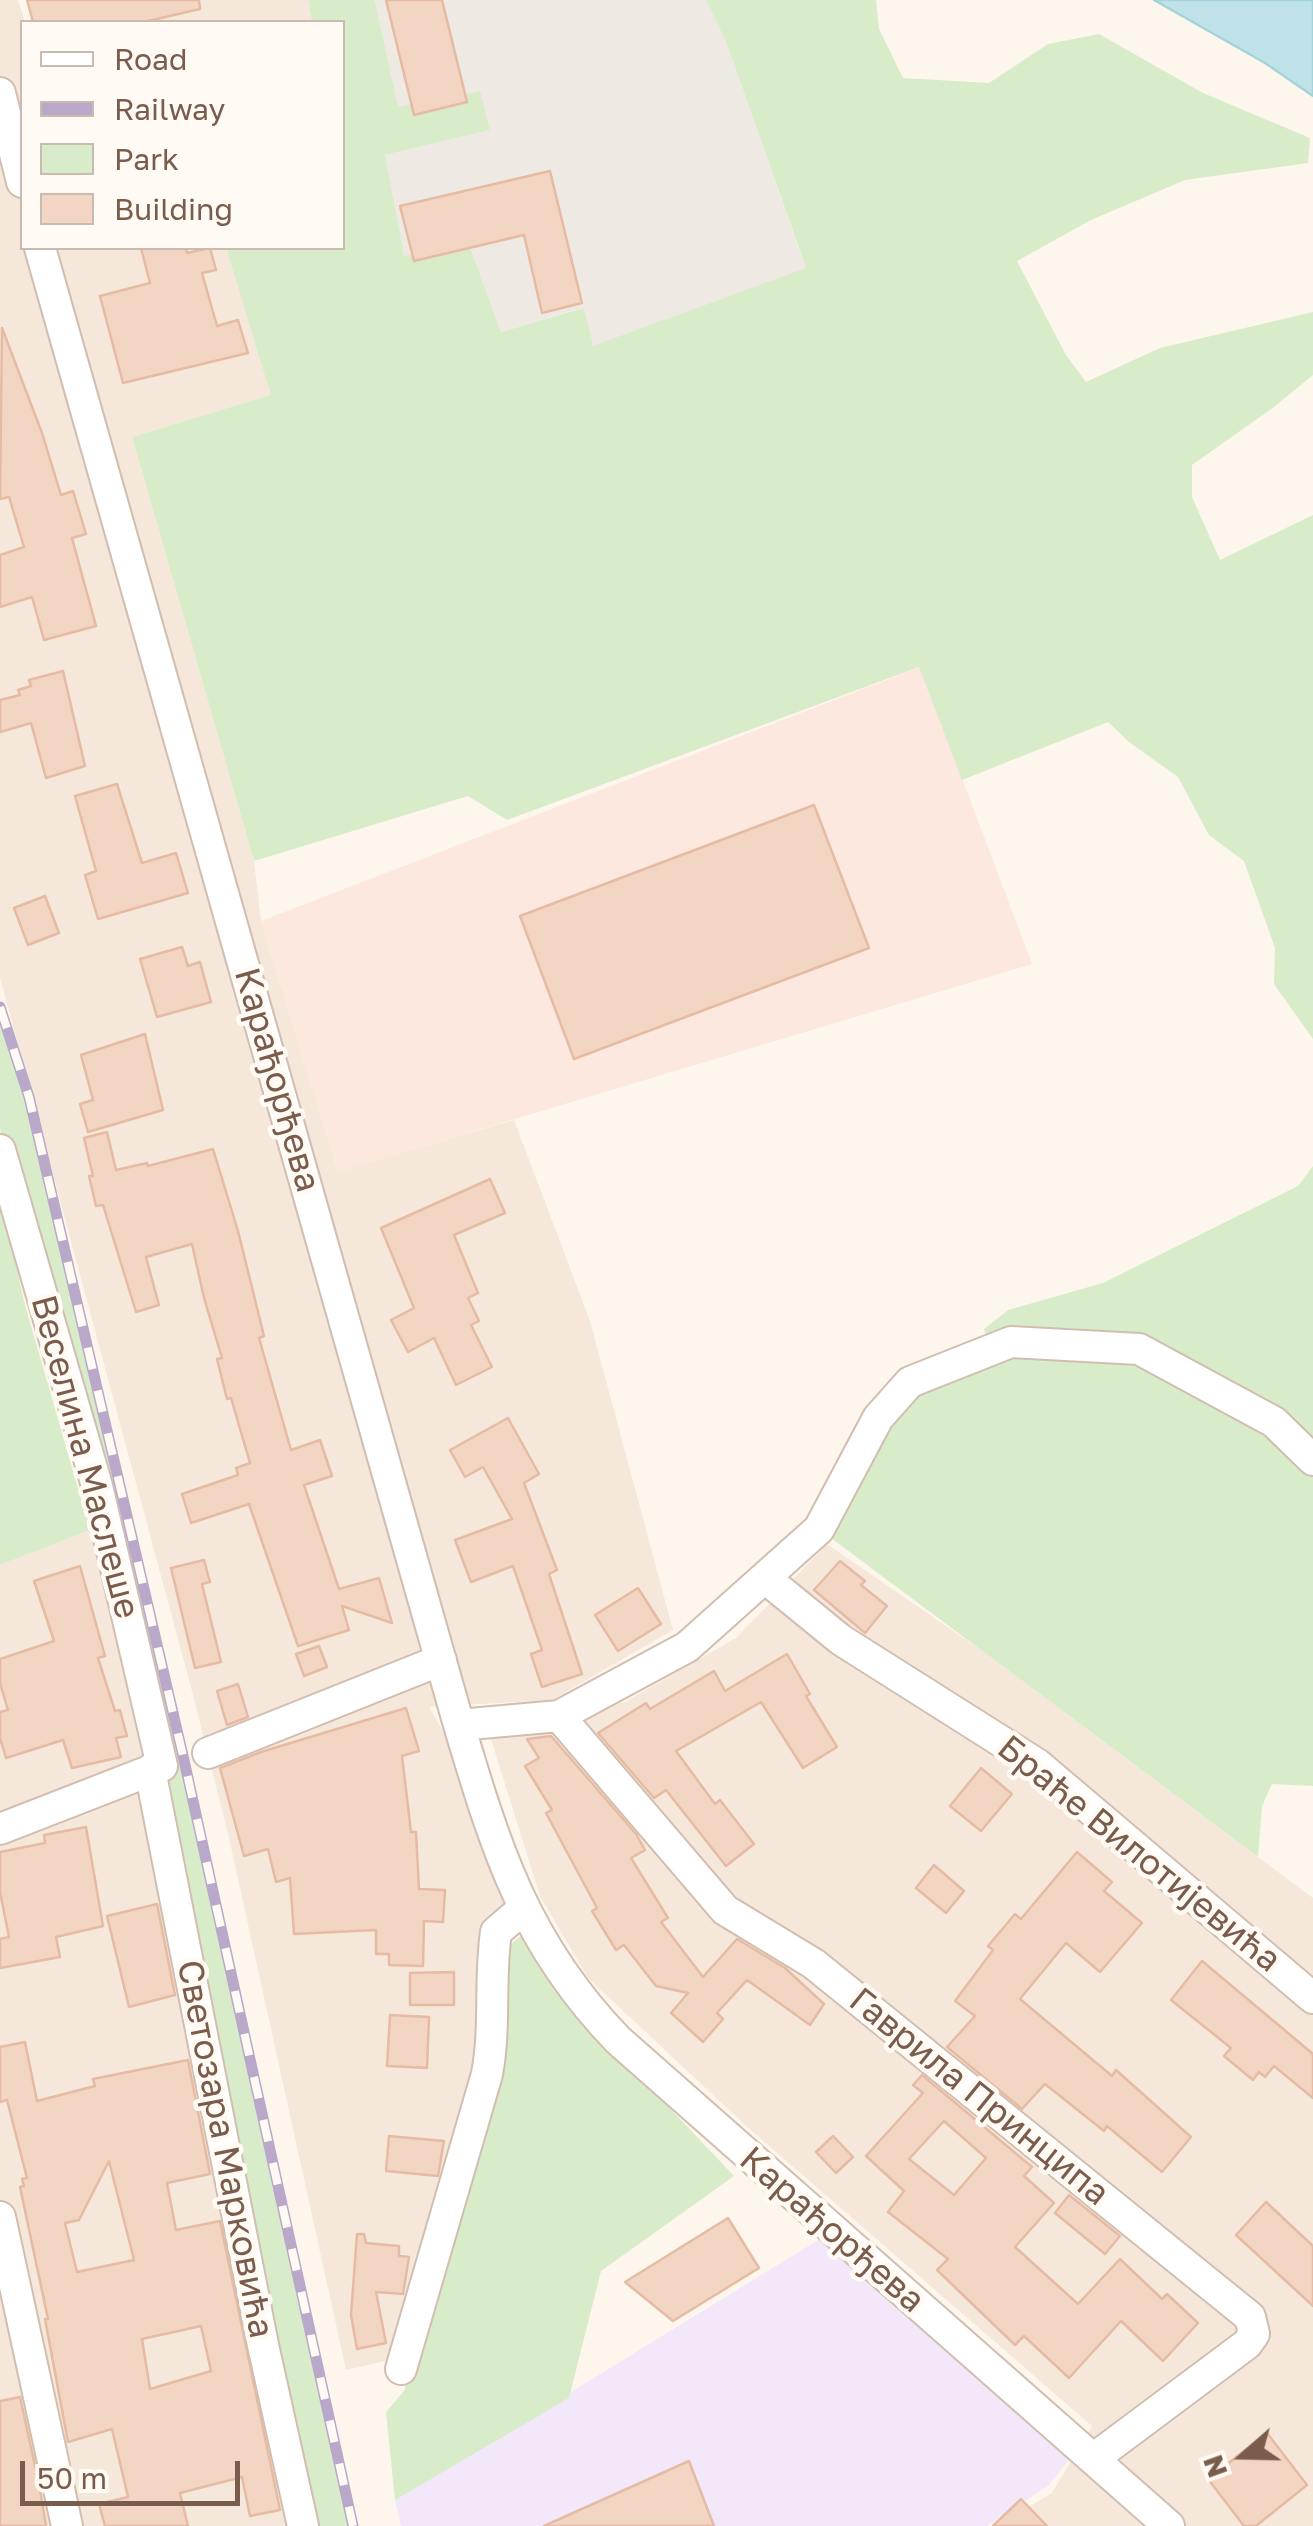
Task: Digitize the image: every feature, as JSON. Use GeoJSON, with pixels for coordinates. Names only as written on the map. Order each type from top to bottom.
{"type":"FeatureCollection","features":[{"type":"Feature","properties":{"kind":"street"},"geometry":{"type":"LineString","coordinates":[[0,93],[20,174]]}},
{"type":"Feature","properties":{"kind":"street","name":"Карађорђева"},"geometry":{"type":"LineString","coordinates":[[41,250],[440,1660],[487,1818],[523,1909],[551,1960],[583,2004],[618,2040],[1169,2526]]}},
{"type":"Feature","properties":{"kind":"street","name":"Веселина Маслеше"},"geometry":{"type":"LineString","coordinates":[[0,1150],[97,1486],[156,1768]]}},
{"type":"Feature","properties":{"kind":"street"},"geometry":{"type":"LineString","coordinates":[[459,1725],[559,1716],[687,1648],[819,1529],[878,1418],[910,1382],[1011,1342],[1139,1349],[1274,1422],[1313,1460]]}},
{"type":"Feature","properties":{"kind":"street","name":"Браће Вилотијевића"},"geometry":{"type":"LineString","coordinates":[[765,1578],[841,1640],[1037,1764],[1313,1998]]}},
{"type":"Feature","properties":{"kind":"street"},"geometry":{"type":"LineString","coordinates":[[208,1753],[440,1660]]}},
{"type":"Feature","properties":{"kind":"street","name":"Гаврила Принципа"},"geometry":{"type":"LineString","coordinates":[[559,1716],[725,1910],[814,1964],[1250,2316],[1254,2334],[1247,2344],[1092,2459]]}},
{"type":"Feature","properties":{"kind":"street"},"geometry":{"type":"LineString","coordinates":[[0,1829],[156,1768]]}},
{"type":"Feature","properties":{"kind":"street","name":"Светозара Марковића"},"geometry":{"type":"LineString","coordinates":[[156,1768],[263,2345],[304,2526]]}},
{"type":"Feature","properties":{"kind":"street"},"geometry":{"type":"LineString","coordinates":[[401,2369],[487,2074],[493,2042],[492,1957],[496,1932],[523,1909]]}},
{"type":"Feature","properties":{"kind":"street"},"geometry":{"type":"LineString","coordinates":[[0,2217],[66,2526]]}},
{"type":"Feature","properties":{"kind":"shaded area"},"geometry":{"type":"Polygon","coordinates":[[[0,0],[18,0],[24,20],[20,20],[20,250],[227,250],[272,395],[132,437],[254,861],[261,921],[338,1171],[514,1120],[590,1321],[673,1630],[552,1700],[429,1707],[532,1888],[479,1927],[486,2023],[394,2359],[346,2370],[229,1838],[0,978],[0,0]]]}},
{"type":"Feature","properties":{"kind":"shaded area"},"geometry":{"type":"Polygon","coordinates":[[[193,0],[308,0],[312,20],[118,20],[193,0]]]}},
{"type":"Feature","properties":{"kind":"shaded area"},"geometry":{"type":"Polygon","coordinates":[[[375,0],[706,0],[726,42],[806,269],[592,347],[583,308],[501,332],[469,244],[404,257],[384,155],[490,130],[479,91],[398,108],[375,0]]]}},
{"type":"Feature","properties":{"kind":"shaded area"},"geometry":{"type":"Polygon","coordinates":[[[920,667],[1032,964],[338,1172],[261,921],[920,667]]]}},
{"type":"Feature","properties":{"kind":"shaded area"},"geometry":{"type":"Polygon","coordinates":[[[90,1530],[142,1746],[141,1795],[288,2526],[0,2526],[0,1565],[90,1530]]]}},
{"type":"Feature","properties":{"kind":"shaded area"},"geometry":{"type":"Polygon","coordinates":[[[827,1544],[978,1648],[1313,1898],[1313,2526],[997,2526],[1052,2493],[1092,2426],[745,2125],[588,1978],[540,1896],[490,1736],[625,1702],[736,1638],[827,1544]]]}},
{"type":"Feature","properties":{"kind":"shaded area"},"geometry":{"type":"Polygon","coordinates":[[[833,2231],[1079,2447],[1049,2485],[987,2526],[401,2526],[395,2500],[833,2231]]]}},
{"type":"Feature","properties":{"kind":"green space"},"geometry":{"type":"Polygon","coordinates":[[[308,0],[375,0],[398,107],[480,91],[490,130],[385,155],[404,256],[469,244],[501,332],[584,308],[593,346],[806,268],[726,42],[706,0],[876,0],[879,29],[903,78],[989,83],[1048,44],[1099,34],[1203,93],[1310,138],[1308,163],[1185,180],[1091,220],[1017,261],[1066,355],[1086,382],[1160,348],[1313,312],[1313,375],[1192,465],[1192,497],[1220,560],[1313,515],[1313,1039],[1274,984],[1275,948],[1244,861],[1209,835],[1178,777],[1108,722],[962,780],[919,667],[507,820],[468,796],[254,861],[132,437],[271,395],[227,250],[345,250],[345,20],[312,20],[308,0]]]}},
{"type":"Feature","properties":{"kind":"green space"},"geometry":{"type":"Polygon","coordinates":[[[0,1007],[29,1097],[353,2526],[301,2526],[97,1486],[0,1129],[0,1007]]]}},
{"type":"Feature","properties":{"kind":"green space"},"geometry":{"type":"Polygon","coordinates":[[[1313,1166],[1313,1786],[1272,1784],[1262,1806],[1258,1857],[819,1529],[878,1418],[991,1350],[984,1329],[1008,1310],[1103,1283],[1298,1186],[1313,1166]]]}},
{"type":"Feature","properties":{"kind":"green space"},"geometry":{"type":"Polygon","coordinates":[[[0,1198],[25,1305],[90,1530],[0,1565],[0,1198]]]}},
{"type":"Feature","properties":{"kind":"green space"},"geometry":{"type":"Polygon","coordinates":[[[526,1932],[621,2063],[734,2176],[601,2271],[569,2398],[395,2500],[386,2412],[404,2391],[490,2096],[499,1954],[526,1932]]]}},
{"type":"Feature","properties":{"kind":"water"},"geometry":{"type":"Polygon","coordinates":[[[1154,0],[1313,0],[1313,96],[1265,63],[1154,0]]]}},
{"type":"Feature","properties":{"kind":"building"},"geometry":{"type":"Polygon","coordinates":[[[27,0],[199,0],[200,9],[153,20],[32,20],[27,0]]]}},
{"type":"Feature","properties":{"kind":"building"},"geometry":{"type":"Polygon","coordinates":[[[386,0],[442,0],[467,102],[414,115],[386,0]]]}},
{"type":"Feature","properties":{"kind":"building"},"geometry":{"type":"Polygon","coordinates":[[[550,171],[582,303],[542,313],[524,235],[414,261],[400,206],[550,171]]]}},
{"type":"Feature","properties":{"kind":"building"},"geometry":{"type":"Polygon","coordinates":[[[142,250],[211,250],[216,270],[202,273],[217,326],[238,320],[248,353],[123,383],[100,296],[150,283],[142,250]]]}},
{"type":"Feature","properties":{"kind":"building"},"geometry":{"type":"Polygon","coordinates":[[[2,328],[61,495],[73,491],[86,534],[72,538],[96,626],[44,640],[32,597],[0,607],[0,555],[24,547],[9,497],[0,499],[2,328]]]}},
{"type":"Feature","properties":{"kind":"building"},"geometry":{"type":"Polygon","coordinates":[[[63,671],[85,766],[46,778],[31,723],[0,732],[0,700],[20,695],[18,690],[31,686],[29,680],[63,671]]]}},
{"type":"Feature","properties":{"kind":"building"},"geometry":{"type":"Polygon","coordinates":[[[117,784],[142,863],[176,853],[188,893],[98,919],[85,875],[96,871],[75,796],[117,784]]]}},
{"type":"Feature","properties":{"kind":"building"},"geometry":{"type":"Polygon","coordinates":[[[814,805],[869,948],[574,1059],[520,916],[814,805]]]}},
{"type":"Feature","properties":{"kind":"building"},"geometry":{"type":"Polygon","coordinates":[[[45,896],[59,933],[28,945],[14,908],[45,896]]]}},
{"type":"Feature","properties":{"kind":"building"},"geometry":{"type":"Polygon","coordinates":[[[182,947],[188,966],[200,962],[211,1002],[157,1017],[140,959],[182,947]]]}},
{"type":"Feature","properties":{"kind":"building"},"geometry":{"type":"Polygon","coordinates":[[[145,1034],[163,1110],[88,1132],[80,1104],[93,1100],[81,1055],[145,1034]]]}},
{"type":"Feature","properties":{"kind":"building"},"geometry":{"type":"Polygon","coordinates":[[[107,1132],[116,1170],[213,1149],[238,1231],[264,1336],[259,1338],[291,1450],[320,1440],[332,1476],[304,1485],[339,1589],[379,1578],[392,1623],[342,1606],[349,1630],[298,1646],[249,1504],[191,1523],[182,1494],[238,1475],[236,1468],[250,1463],[231,1398],[227,1399],[217,1359],[222,1358],[192,1244],[146,1257],[159,1305],[136,1312],[103,1205],[96,1206],[89,1176],[93,1176],[84,1138],[107,1132]]]}},
{"type":"Feature","properties":{"kind":"building"},"geometry":{"type":"Polygon","coordinates":[[[490,1179],[505,1213],[454,1235],[478,1293],[468,1298],[479,1321],[471,1325],[492,1367],[456,1385],[434,1338],[408,1352],[391,1320],[414,1308],[381,1228],[490,1179]]]}},
{"type":"Feature","properties":{"kind":"building"},"geometry":{"type":"Polygon","coordinates":[[[508,1418],[539,1474],[524,1483],[557,1570],[549,1574],[582,1674],[542,1687],[531,1654],[542,1650],[513,1566],[471,1582],[455,1540],[512,1519],[483,1467],[465,1477],[450,1450],[508,1418]]]}},
{"type":"Feature","properties":{"kind":"building"},"geometry":{"type":"Polygon","coordinates":[[[204,1560],[210,1582],[202,1584],[221,1662],[195,1668],[171,1568],[204,1560]]]}},
{"type":"Feature","properties":{"kind":"building"},"geometry":{"type":"Polygon","coordinates":[[[840,1561],[887,1606],[865,1633],[814,1590],[840,1561]]]}},
{"type":"Feature","properties":{"kind":"building"},"geometry":{"type":"Polygon","coordinates":[[[80,1566],[105,1656],[98,1658],[127,1736],[116,1738],[121,1757],[72,1768],[63,1740],[6,1758],[0,1738],[0,1712],[8,1710],[0,1683],[0,1659],[54,1641],[34,1581],[80,1566]]]}},
{"type":"Feature","properties":{"kind":"building"},"geometry":{"type":"Polygon","coordinates":[[[638,1588],[661,1624],[618,1651],[595,1615],[638,1588]]]}},
{"type":"Feature","properties":{"kind":"building"},"geometry":{"type":"Polygon","coordinates":[[[319,1646],[327,1667],[304,1676],[296,1654],[319,1646]]]}},
{"type":"Feature","properties":{"kind":"building"},"geometry":{"type":"Polygon","coordinates":[[[787,1654],[810,1694],[806,1696],[837,1747],[803,1768],[761,1702],[676,1751],[715,1804],[720,1800],[754,1844],[726,1866],[666,1790],[654,1798],[598,1733],[646,1703],[650,1709],[714,1671],[725,1691],[787,1654]]]}},
{"type":"Feature","properties":{"kind":"building"},"geometry":{"type":"Polygon","coordinates":[[[238,1684],[248,1717],[227,1725],[217,1691],[238,1684]]]}},
{"type":"Feature","properties":{"kind":"building"},"geometry":{"type":"Polygon","coordinates":[[[406,1708],[419,1751],[402,1756],[411,1832],[416,1832],[419,1889],[445,1890],[443,1922],[424,1921],[423,1966],[389,1965],[389,1954],[376,1954],[376,1930],[294,1934],[290,1878],[276,1882],[268,1849],[244,1856],[220,1768],[406,1708]]]}},
{"type":"Feature","properties":{"kind":"building"},"geometry":{"type":"Polygon","coordinates":[[[551,1736],[636,1834],[645,1850],[631,1858],[668,1918],[661,1922],[703,1977],[737,1939],[785,1968],[824,2004],[810,2025],[747,1980],[717,2013],[723,2019],[703,2042],[671,2013],[688,1993],[656,1986],[624,1945],[616,1950],[592,1911],[597,1908],[546,1813],[552,1810],[525,1766],[539,1758],[527,1739],[551,1736]]]}},
{"type":"Feature","properties":{"kind":"building"},"geometry":{"type":"Polygon","coordinates":[[[981,1768],[1012,1794],[981,1831],[950,1806],[981,1768]]]}},
{"type":"Feature","properties":{"kind":"building"},"geometry":{"type":"Polygon","coordinates":[[[86,1827],[103,1926],[56,1937],[60,1957],[0,1968],[0,1939],[9,1937],[0,1892],[0,1852],[45,1843],[44,1835],[86,1827]]]}},
{"type":"Feature","properties":{"kind":"building"},"geometry":{"type":"Polygon","coordinates":[[[1077,1852],[1112,1882],[1104,1891],[1142,1923],[1100,1972],[1066,1943],[1020,1999],[1112,2076],[1116,2070],[1191,2137],[1162,2172],[1107,2126],[1104,2131],[1045,2084],[1022,2109],[947,2047],[975,2016],[955,2001],[993,1950],[988,1946],[1015,1914],[1021,1919],[1077,1852]]]}},
{"type":"Feature","properties":{"kind":"building"},"geometry":{"type":"Polygon","coordinates":[[[934,1865],[964,1891],[946,1913],[916,1888],[934,1865]]]}},
{"type":"Feature","properties":{"kind":"building"},"geometry":{"type":"Polygon","coordinates":[[[157,1904],[175,1995],[129,2007],[107,1916],[157,1904]]]}},
{"type":"Feature","properties":{"kind":"building"},"geometry":{"type":"Polygon","coordinates":[[[1202,1961],[1313,2054],[1313,2098],[1274,2066],[1265,2077],[1259,2072],[1253,2080],[1224,2056],[1231,2048],[1171,2000],[1202,1961]]]}},
{"type":"Feature","properties":{"kind":"building"},"geometry":{"type":"Polygon","coordinates":[[[454,1972],[454,2005],[410,2005],[410,1973],[454,1972]]]}},
{"type":"Feature","properties":{"kind":"building"},"geometry":{"type":"Polygon","coordinates":[[[390,2015],[429,2017],[427,2068],[387,2066],[390,2015]]]}},
{"type":"Feature","properties":{"kind":"building"},"geometry":{"type":"Polygon","coordinates":[[[25,2042],[37,2101],[95,2086],[93,2079],[188,2060],[210,2174],[167,2183],[176,2230],[220,2221],[280,2510],[250,2516],[242,2477],[180,2493],[188,2526],[105,2526],[99,2504],[128,2497],[112,2429],[68,2442],[48,2319],[20,2187],[24,2186],[22,2179],[27,2178],[7,2100],[0,2102],[0,2047],[25,2042]],[[109,2161],[79,2220],[65,2223],[77,2272],[134,2260],[109,2161]],[[201,2326],[142,2339],[150,2389],[211,2371],[201,2326]]]}},
{"type":"Feature","properties":{"kind":"building"},"geometry":{"type":"Polygon","coordinates":[[[922,2075],[1032,2167],[1024,2176],[1054,2203],[1015,2247],[1078,2304],[1120,2259],[1162,2299],[1167,2294],[1198,2323],[1163,2361],[1121,2321],[1069,2378],[1024,2336],[1015,2345],[937,2270],[948,2259],[888,2212],[904,2191],[866,2156],[923,2093],[913,2085],[922,2075]],[[944,2121],[909,2159],[954,2195],[986,2158],[944,2121]]]}},
{"type":"Feature","properties":{"kind":"building"},"geometry":{"type":"Polygon","coordinates":[[[389,2136],[444,2141],[438,2176],[386,2171],[389,2136]]]}},
{"type":"Feature","properties":{"kind":"building"},"geometry":{"type":"Polygon","coordinates":[[[833,2136],[853,2157],[836,2173],[816,2152],[833,2136]]]}},
{"type":"Feature","properties":{"kind":"building"},"geometry":{"type":"Polygon","coordinates":[[[1069,2195],[1120,2236],[1105,2254],[1055,2213],[1069,2195]]]}},
{"type":"Feature","properties":{"kind":"building"},"geometry":{"type":"Polygon","coordinates":[[[1266,2202],[1313,2246],[1313,2306],[1236,2235],[1266,2202]]]}},
{"type":"Feature","properties":{"kind":"building"},"geometry":{"type":"Polygon","coordinates":[[[728,2218],[759,2268],[673,2321],[625,2282],[728,2218]]]}},
{"type":"Feature","properties":{"kind":"building"},"geometry":{"type":"Polygon","coordinates":[[[357,2234],[364,2234],[366,2243],[399,2246],[399,2256],[409,2257],[403,2294],[376,2292],[386,2343],[357,2349],[351,2315],[357,2234]]]}},
{"type":"Feature","properties":{"kind":"building"},"geometry":{"type":"Polygon","coordinates":[[[20,2397],[46,2526],[0,2526],[0,2401],[20,2397]]]}},
{"type":"Feature","properties":{"kind":"building"},"geometry":{"type":"Polygon","coordinates":[[[1267,2433],[1307,2485],[1256,2526],[1244,2526],[1208,2479],[1267,2433]]]}},
{"type":"Feature","properties":{"kind":"building"},"geometry":{"type":"Polygon","coordinates":[[[689,2461],[714,2526],[544,2526],[689,2461]]]}},
{"type":"Feature","properties":{"kind":"building"},"geometry":{"type":"Polygon","coordinates":[[[1021,2499],[1047,2526],[993,2526],[1021,2499]]]}},
{"type":"Feature","properties":{"kind":"railway"},"geometry":{"type":"LineString","coordinates":[[0,1007],[29,1097],[184,1760],[353,2526]]}}]}
